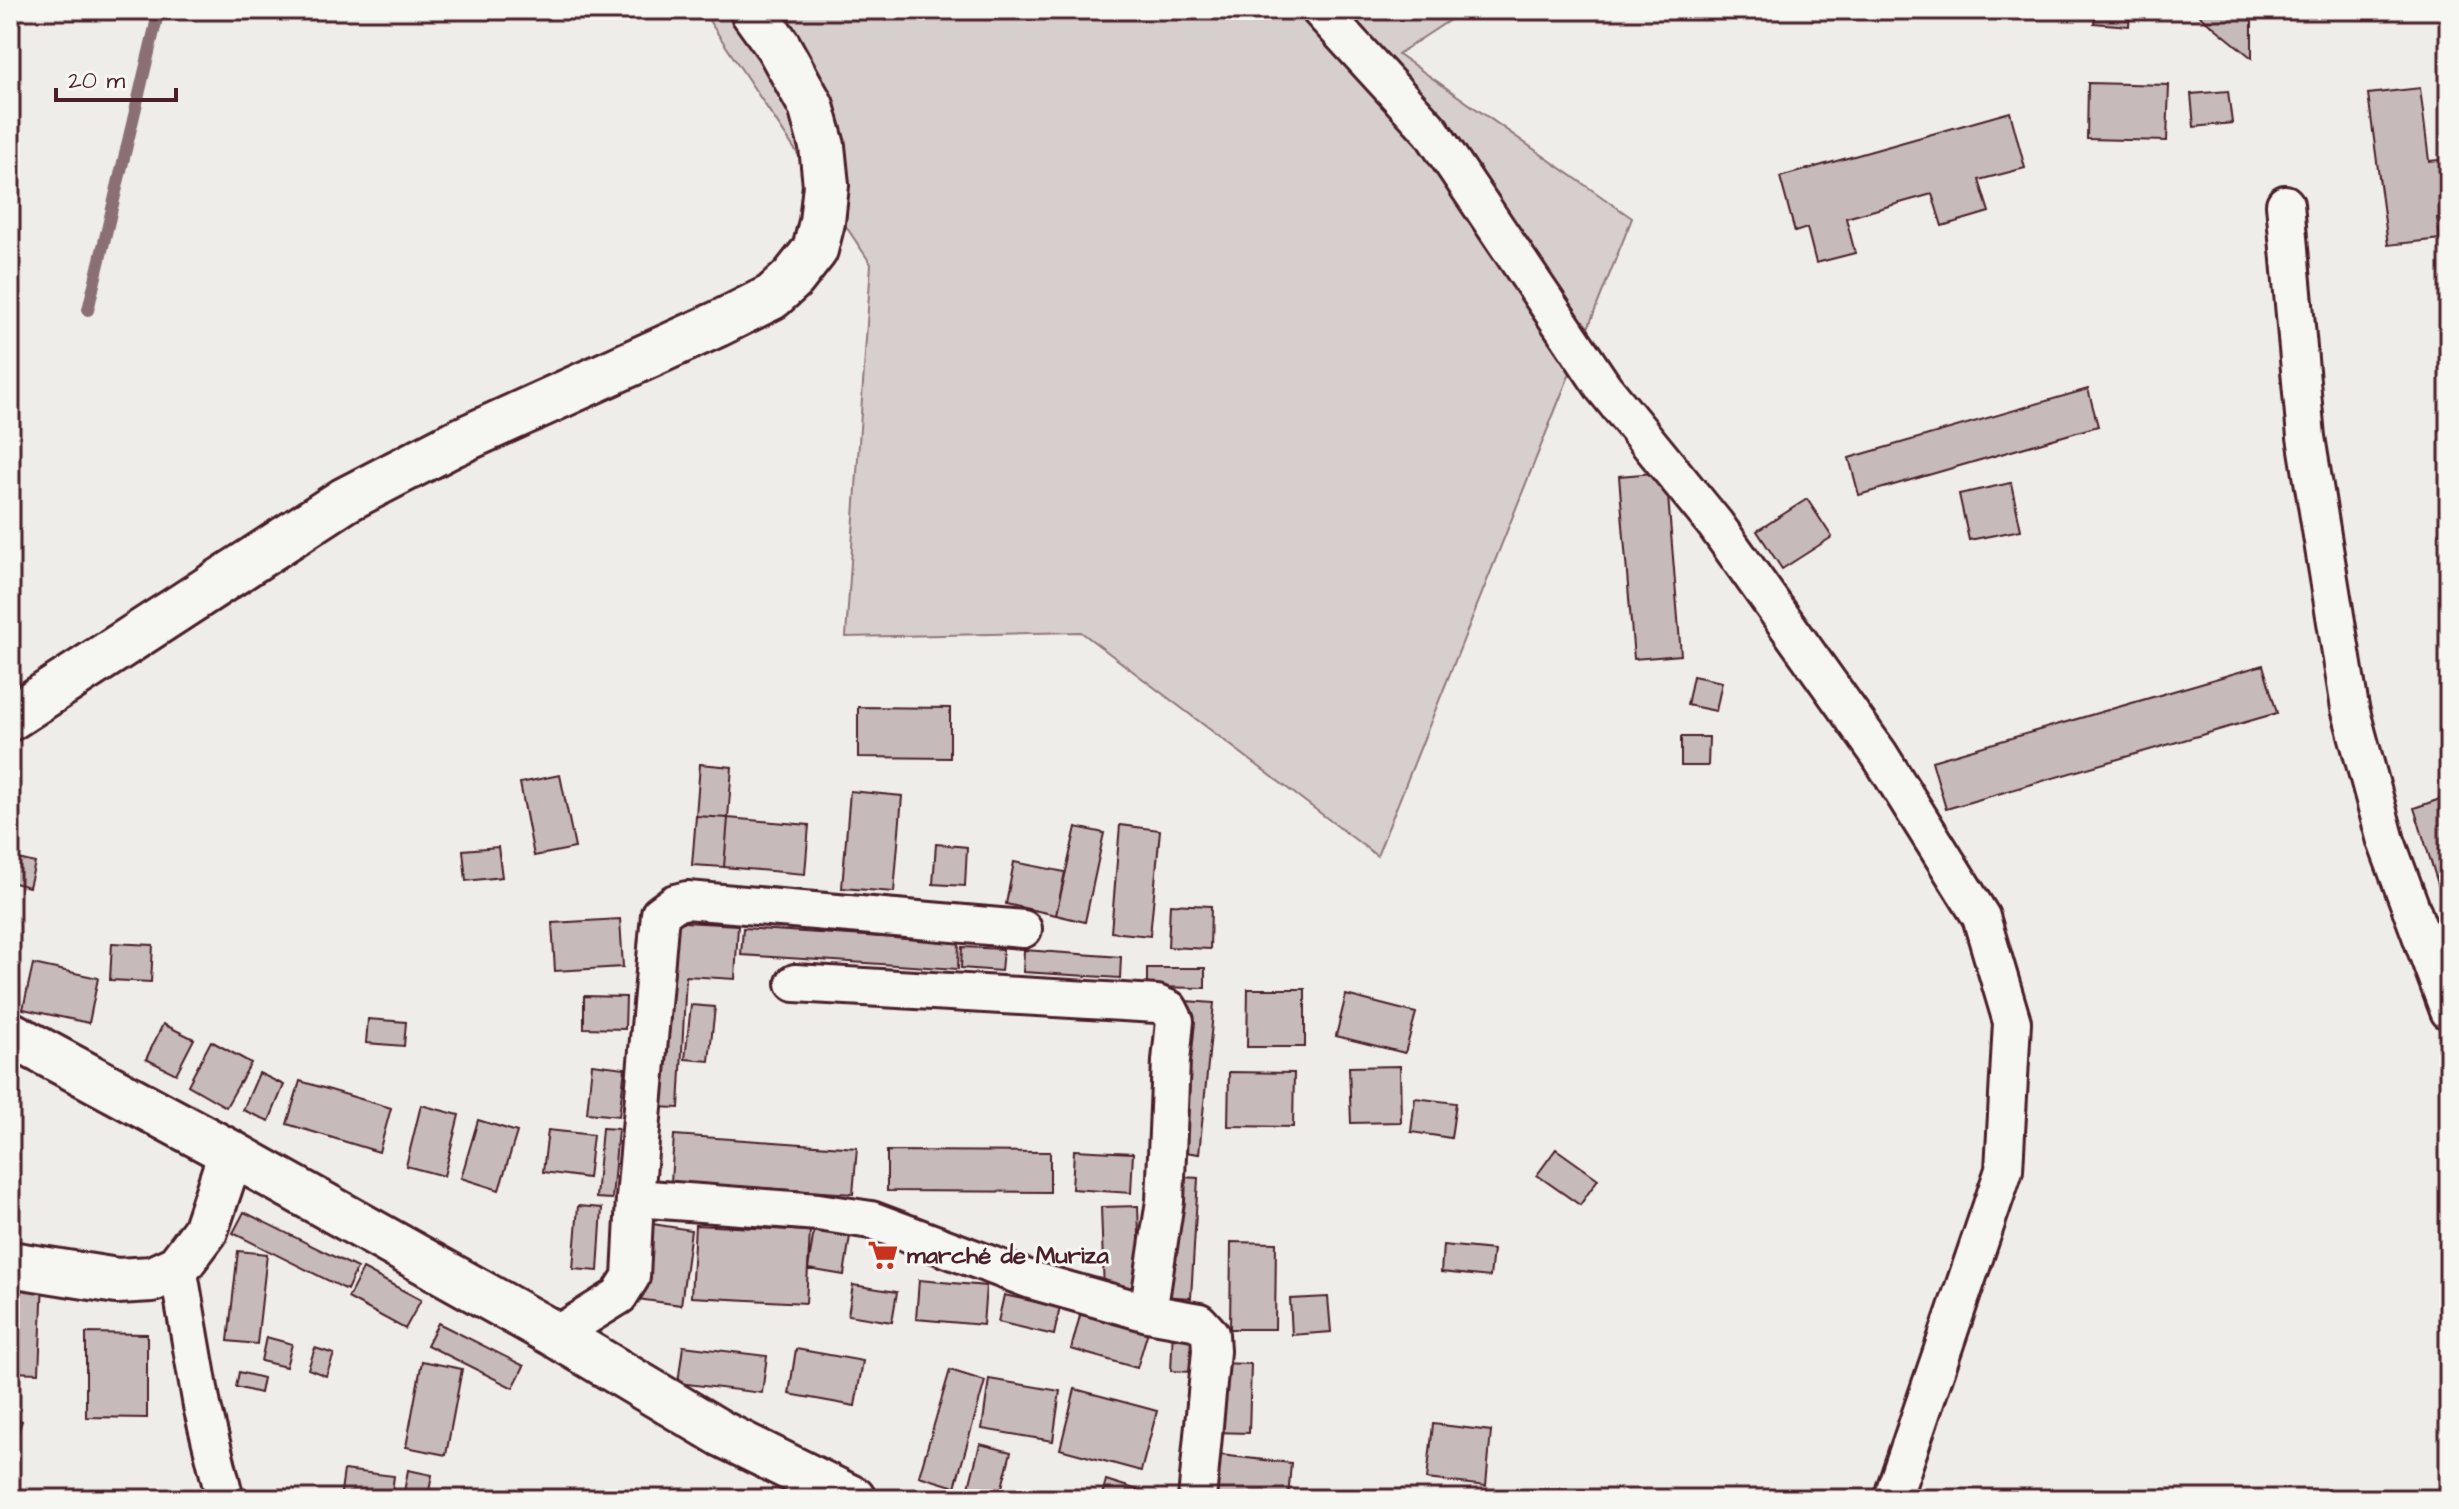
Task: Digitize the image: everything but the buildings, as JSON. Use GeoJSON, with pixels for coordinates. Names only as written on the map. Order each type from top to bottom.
{"type":"FeatureCollection","features":[{"type":"Feature","properties":{"kind":"street"},"geometry":{"type":"LineString","coordinates":[[10,718],[345,500],[451,445],[718,324],[772,297],[793,278],[815,250],[822,222],[826,185],[822,146],[811,106],[778,46],[752,10]]}},
{"type":"Feature","properties":{"kind":"street"},"geometry":{"type":"LineString","coordinates":[[1320,10],[1431,131],[1604,388],[1715,524],[1879,754],[1981,917],[2012,1022],[2004,1170],[1892,1499]]}},
{"type":"Feature","properties":{"kind":"street"},"geometry":{"type":"LineString","coordinates":[[2285,204],[2306,437],[2350,708],[2386,841],[2449,1011]]}},
{"type":"Feature","properties":{"kind":"street"},"geometry":{"type":"LineString","coordinates":[[556,1335],[619,1296],[631,1277],[660,914],[666,908],[687,900],[1023,929]]}},
{"type":"Feature","properties":{"kind":"street"},"geometry":{"type":"LineString","coordinates":[[795,983],[1157,1004],[1169,1009],[1175,1021],[1165,1201],[1148,1313]]}},
{"type":"Feature","properties":{"kind":"street"},"geometry":{"type":"LineString","coordinates":[[10,1034],[231,1153],[556,1335],[722,1434],[853,1499]]}},
{"type":"Feature","properties":{"kind":"street"},"geometry":{"type":"LineString","coordinates":[[10,1264],[117,1281],[152,1279],[178,1267],[205,1231],[231,1153]]}},
{"type":"Feature","properties":{"kind":"street"},"geometry":{"type":"LineString","coordinates":[[635,1198],[818,1212],[871,1220],[1031,1280],[1148,1313],[1199,1322],[1210,1334],[1197,1499]]}},
{"type":"Feature","properties":{"kind":"street"},"geometry":{"type":"LineString","coordinates":[[178,1267],[202,1406],[225,1499]]}},
{"type":"Feature","properties":{"kind":"shaded area"},"geometry":{"type":"Polygon","coordinates":[[[702,10],[1465,10],[1398,54],[1632,218],[1377,856],[1081,632],[846,637],[871,264],[702,10]]]}},
{"type":"Feature","properties":{"kind":"waterway"},"geometry":{"type":"LineString","coordinates":[[88,310],[159,10]]}},
{"type":"Feature","properties":{"kind":"place","name":"marché de Muriza"},"geometry":{"type":"Point","coordinates":[883,1255]}}]}
